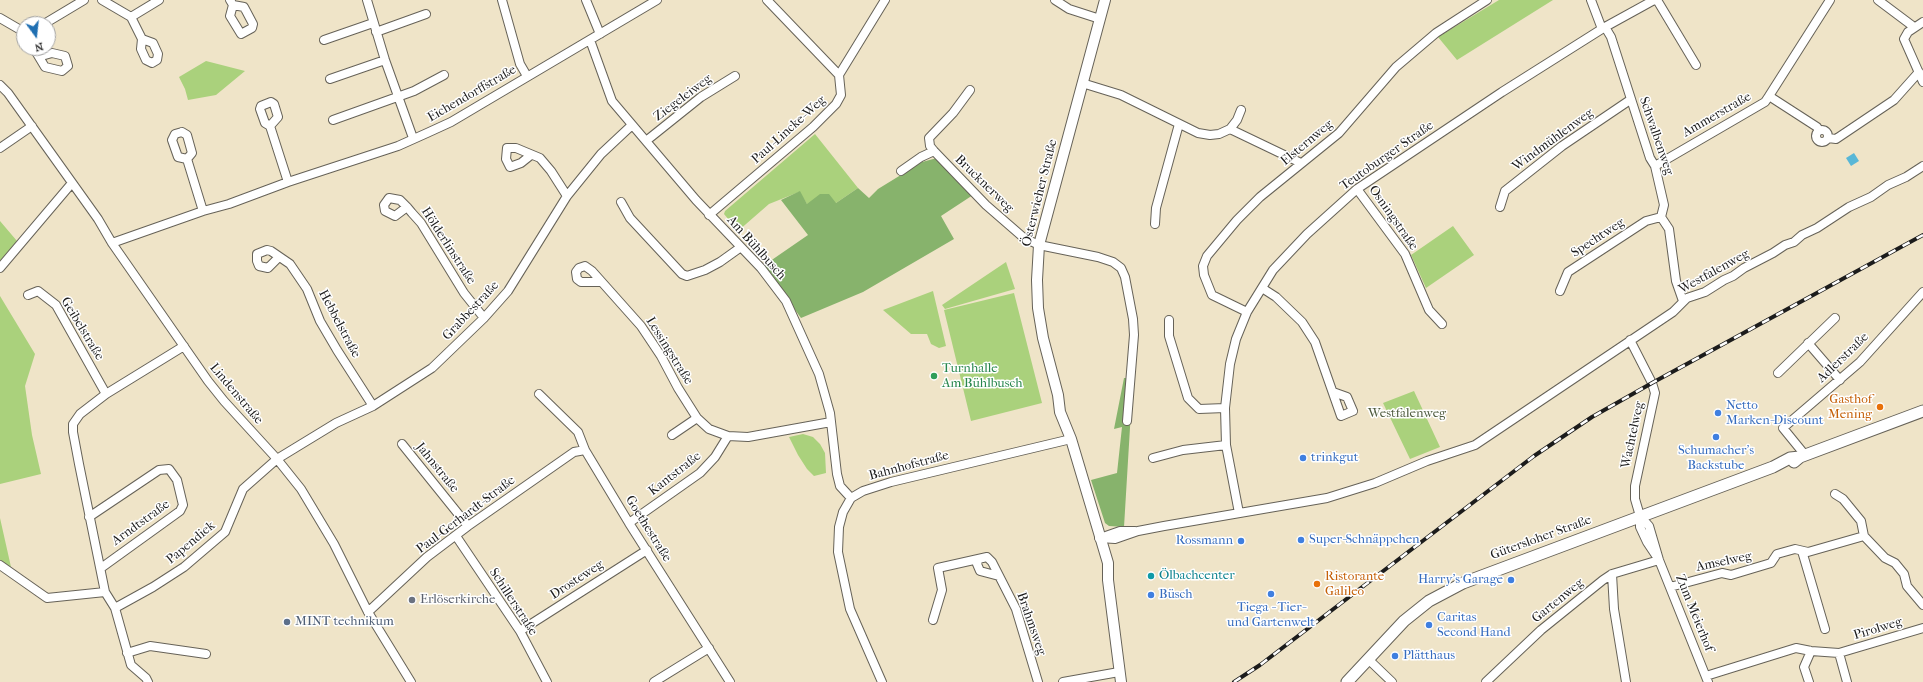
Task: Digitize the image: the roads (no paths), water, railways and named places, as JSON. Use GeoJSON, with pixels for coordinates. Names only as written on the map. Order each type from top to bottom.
{"type":"FeatureCollection","features":[{"type":"Feature","properties":{"kind":"main road","name":"Gütersloher Straße"},"geometry":{"type":"LineString","coordinates":[[1347,682],[1404,621],[1445,592],[1485,573],[1773,467],[1796,461],[1802,456],[1923,411]]}},
{"type":"Feature","properties":{"kind":"street"},"geometry":{"type":"LineString","coordinates":[[56,17],[84,0]]}},
{"type":"Feature","properties":{"kind":"street"},"geometry":{"type":"LineString","coordinates":[[102,0],[131,17],[142,38]]}},
{"type":"Feature","properties":{"kind":"street"},"geometry":{"type":"LineString","coordinates":[[131,17],[159,0]]}},
{"type":"Feature","properties":{"kind":"street"},"geometry":{"type":"LineString","coordinates":[[367,0],[385,60],[413,138]]}},
{"type":"Feature","properties":{"kind":"street"},"geometry":{"type":"LineString","coordinates":[[502,0],[520,64],[527,76]]}},
{"type":"Feature","properties":{"kind":"street"},"geometry":{"type":"LineString","coordinates":[[586,0],[600,34]]}},
{"type":"Feature","properties":{"kind":"street","name":"Eichendorffstraße"},"geometry":{"type":"LineString","coordinates":[[112,243],[203,210],[228,204],[288,182],[398,146],[451,122],[657,0]]}},
{"type":"Feature","properties":{"kind":"street"},"geometry":{"type":"LineString","coordinates":[[767,0],[839,75],[885,0]]}},
{"type":"Feature","properties":{"kind":"street"},"geometry":{"type":"LineString","coordinates":[[1055,0],[1069,9],[1100,19]]}},
{"type":"Feature","properties":{"kind":"street","name":"Österwieher Straße"},"geometry":{"type":"LineString","coordinates":[[1105,0],[1039,245],[1037,268],[1038,308],[1046,352],[1058,395],[1067,418],[1070,439],[1099,538],[1104,548],[1108,563],[1108,580],[1120,677]]}},
{"type":"Feature","properties":{"kind":"street","name":"Elsternweg"},"geometry":{"type":"LineString","coordinates":[[1247,312],[1212,295],[1202,266],[1208,256],[1237,220],[1260,197],[1339,133],[1396,67],[1436,33],[1487,0]]}},
{"type":"Feature","properties":{"kind":"street","name":"Schwalbenweg"},"geometry":{"type":"LineString","coordinates":[[1591,0],[1604,28],[1611,37],[1630,100],[1650,158],[1655,166],[1664,205],[1661,217]]}},
{"type":"Feature","properties":{"kind":"street","name":"Teutoburger Straße"},"geometry":{"type":"LineString","coordinates":[[1239,513],[1226,445],[1224,408],[1230,364],[1236,339],[1247,312],[1286,254],[1357,189],[1502,92],[1642,3],[1654,0]]}},
{"type":"Feature","properties":{"kind":"street"},"geometry":{"type":"LineString","coordinates":[[1657,0],[1696,65]]}},
{"type":"Feature","properties":{"kind":"street","name":"Ammerstraße"},"geometry":{"type":"LineString","coordinates":[[1655,166],[1765,102],[1830,0]]}},
{"type":"Feature","properties":{"kind":"street"},"geometry":{"type":"LineString","coordinates":[[1878,0],[1914,27]]}},
{"type":"Feature","properties":{"kind":"street"},"geometry":{"type":"LineString","coordinates":[[376,32],[426,14]]}},
{"type":"Feature","properties":{"kind":"street"},"geometry":{"type":"LineString","coordinates":[[0,18],[16,27]]}},
{"type":"Feature","properties":{"kind":"street"},"geometry":{"type":"LineString","coordinates":[[1923,22],[1908,32],[1904,38],[1923,82]]}},
{"type":"Feature","properties":{"kind":"street"},"geometry":{"type":"LineString","coordinates":[[324,40],[373,23]]}},
{"type":"Feature","properties":{"kind":"street","name":"Am Bühlbusch"},"geometry":{"type":"LineString","coordinates":[[590,40],[612,101],[709,215],[766,274],[786,301],[819,374],[831,422],[837,474],[840,486],[851,498]]}},
{"type":"Feature","properties":{"kind":"street"},"geometry":{"type":"LineString","coordinates":[[330,79],[385,60]]}},
{"type":"Feature","properties":{"kind":"street","name":"Ammerstraße"},"geometry":{"type":"LineString","coordinates":[[1769,96],[1817,127],[1819,131],[1826,132],[1828,138],[1836,139],[1894,100],[1919,72]]}},
{"type":"Feature","properties":{"kind":"street"},"geometry":{"type":"LineString","coordinates":[[333,120],[414,92],[444,75]]}},
{"type":"Feature","properties":{"kind":"street","name":"Paul-Lincke-Weg"},"geometry":{"type":"LineString","coordinates":[[709,215],[829,112],[841,95],[839,75]]}},
{"type":"Feature","properties":{"kind":"street","name":"Ziegeleiweg"},"geometry":{"type":"LineString","coordinates":[[646,142],[701,97],[735,76]]}},
{"type":"Feature","properties":{"kind":"street"},"geometry":{"type":"LineString","coordinates":[[1082,83],[1121,95],[1198,134],[1219,134],[1230,129],[1237,120],[1241,110]]}},
{"type":"Feature","properties":{"kind":"street","name":"Lindenstraße"},"geometry":{"type":"LineString","coordinates":[[0,85],[8,93],[98,219],[112,243],[224,401],[277,459],[301,488],[316,512],[368,612],[410,682]]}},
{"type":"Feature","properties":{"kind":"street"},"geometry":{"type":"LineString","coordinates":[[901,171],[920,157],[934,152],[930,146],[929,138],[953,113],[970,90]]}},
{"type":"Feature","properties":{"kind":"street","name":"Windmühlenweg"},"geometry":{"type":"LineString","coordinates":[[1500,207],[1505,191],[1562,146],[1630,100]]}},
{"type":"Feature","properties":{"kind":"street"},"geometry":{"type":"LineString","coordinates":[[1155,224],[1156,208],[1179,124]]}},
{"type":"Feature","properties":{"kind":"street","name":"Grabbestraße"},"geometry":{"type":"LineString","coordinates":[[277,459],[336,423],[373,406],[432,368],[484,318],[508,291],[567,196],[601,154],[632,125]]}},
{"type":"Feature","properties":{"kind":"street"},"geometry":{"type":"LineString","coordinates":[[0,148],[32,126]]}},
{"type":"Feature","properties":{"kind":"street"},"geometry":{"type":"LineString","coordinates":[[270,126],[288,182]]}},
{"type":"Feature","properties":{"kind":"street"},"geometry":{"type":"LineString","coordinates":[[1230,129],[1301,163]]}},
{"type":"Feature","properties":{"kind":"street","name":"Brucknerweg"},"geometry":{"type":"LineString","coordinates":[[934,152],[986,205],[1024,238],[1039,245]]}},
{"type":"Feature","properties":{"kind":"street"},"geometry":{"type":"LineString","coordinates":[[531,155],[540,158],[567,196]]}},
{"type":"Feature","properties":{"kind":"street"},"geometry":{"type":"LineString","coordinates":[[186,159],[203,210]]}},
{"type":"Feature","properties":{"kind":"street","name":"Westfalenweg"},"geometry":{"type":"LineString","coordinates":[[1099,538],[1115,540],[1138,531],[1327,498],[1375,483],[1427,461],[1475,445],[1673,312],[1683,301],[1733,276],[1744,268],[1754,264],[1785,245],[1794,242],[1802,235],[1817,228],[1849,207],[1871,197],[1888,185],[1906,177],[1923,166]]}},
{"type":"Feature","properties":{"kind":"street"},"geometry":{"type":"LineString","coordinates":[[0,268],[72,183]]}},
{"type":"Feature","properties":{"kind":"street","name":"Osningstraße"},"geometry":{"type":"LineString","coordinates":[[1357,189],[1405,254],[1429,310],[1442,324]]}},
{"type":"Feature","properties":{"kind":"street"},"geometry":{"type":"LineString","coordinates":[[621,202],[630,218],[682,274],[687,276],[705,270],[720,262],[741,247]]}},
{"type":"Feature","properties":{"kind":"street","name":"Hölderlinstraße"},"geometry":{"type":"LineString","coordinates":[[407,207],[422,224],[464,293],[484,318]]}},
{"type":"Feature","properties":{"kind":"street"},"geometry":{"type":"LineString","coordinates":[[1661,217],[1669,229],[1676,281],[1683,301]]}},
{"type":"Feature","properties":{"kind":"street","name":"Spechtweg"},"geometry":{"type":"LineString","coordinates":[[1560,291],[1568,272],[1646,221],[1661,217]]}},
{"type":"Feature","properties":{"kind":"street"},"geometry":{"type":"LineString","coordinates":[[1039,245],[1098,257],[1113,262],[1121,268],[1125,277],[1134,319],[1134,335],[1126,421]]}},
{"type":"Feature","properties":{"kind":"street","name":"Hebbelstraße"},"geometry":{"type":"LineString","coordinates":[[279,257],[290,264],[302,281],[320,321],[373,406]]}},
{"type":"Feature","properties":{"kind":"street","name":"Lessingstraße"},"geometry":{"type":"LineString","coordinates":[[601,282],[641,326],[661,356],[678,388],[697,418],[709,429],[728,436],[748,437],[831,422]]}},
{"type":"Feature","properties":{"kind":"street"},"geometry":{"type":"LineString","coordinates":[[1262,288],[1276,297],[1302,322],[1314,342],[1333,392]]}},
{"type":"Feature","properties":{"kind":"street","name":"Geibelstraße"},"geometry":{"type":"LineString","coordinates":[[28,295],[38,291],[56,305],[106,394]]}},
{"type":"Feature","properties":{"kind":"street","name":"Adlerstraße"},"geometry":{"type":"LineString","coordinates":[[1802,456],[1783,428],[1860,362],[1923,292]]}},
{"type":"Feature","properties":{"kind":"street"},"geometry":{"type":"LineString","coordinates":[[1778,373],[1835,318]]}},
{"type":"Feature","properties":{"kind":"street"},"geometry":{"type":"LineString","coordinates":[[1169,320],[1169,336],[1188,398],[1199,408],[1224,408]]}},
{"type":"Feature","properties":{"kind":"street","name":"Wachtelweg"},"geometry":{"type":"LineString","coordinates":[[1630,340],[1652,382],[1654,393],[1634,486],[1635,499],[1640,516]]}},
{"type":"Feature","properties":{"kind":"street"},"geometry":{"type":"LineString","coordinates":[[1808,343],[1840,380]]}},
{"type":"Feature","properties":{"kind":"street"},"geometry":{"type":"LineString","coordinates":[[106,394],[184,346]]}},
{"type":"Feature","properties":{"kind":"street","name":"Arndtstraße"},"geometry":{"type":"LineString","coordinates":[[106,394],[80,414],[73,424],[73,432],[105,592],[115,608],[127,653],[132,665],[146,678],[148,682]]}},
{"type":"Feature","properties":{"kind":"street","name":"Goethestraße"},"geometry":{"type":"LineString","coordinates":[[539,394],[578,432],[585,450],[629,523],[730,682]]}},
{"type":"Feature","properties":{"kind":"street"},"geometry":{"type":"LineString","coordinates":[[672,435],[697,418]]}},
{"type":"Feature","properties":{"kind":"street","name":"Kantstraße"},"geometry":{"type":"LineString","coordinates":[[629,523],[700,473],[715,457],[728,436]]}},
{"type":"Feature","properties":{"kind":"street","name":"Bahnhofstraße"},"geometry":{"type":"LineString","coordinates":[[851,498],[863,491],[891,482],[1070,439]]}},
{"type":"Feature","properties":{"kind":"street","name":"Jahnstraße"},"geometry":{"type":"LineString","coordinates":[[402,444],[468,526]]}},
{"type":"Feature","properties":{"kind":"street"},"geometry":{"type":"LineString","coordinates":[[1153,458],[1183,450],[1226,445]]}},
{"type":"Feature","properties":{"kind":"street","name":"Paul-Gerhardt-Straße"},"geometry":{"type":"LineString","coordinates":[[368,612],[427,557],[468,526],[574,452],[585,450]]}},
{"type":"Feature","properties":{"kind":"street","name":"Papendiek"},"geometry":{"type":"LineString","coordinates":[[115,608],[153,587],[184,567],[225,532],[243,489],[277,459]]}},
{"type":"Feature","properties":{"kind":"street","name":"Arndtstraße"},"geometry":{"type":"LineString","coordinates":[[89,517],[159,470],[169,469],[177,480],[183,505],[180,511],[101,568]]}},
{"type":"Feature","properties":{"kind":"street"},"geometry":{"type":"LineString","coordinates":[[1835,494],[1843,499],[1861,521],[1864,536],[1885,558],[1895,563],[1904,574],[1908,586],[1923,605]]}},
{"type":"Feature","properties":{"kind":"street"},"geometry":{"type":"LineString","coordinates":[[851,498],[843,512],[839,527],[838,552],[850,609],[882,682]]}},
{"type":"Feature","properties":{"kind":"street","name":"Zum Meierhof"},"geometry":{"type":"LineString","coordinates":[[1640,516],[1649,526],[1659,560],[1707,679],[1755,661]]}},
{"type":"Feature","properties":{"kind":"street","name":"Schillerstraße"},"geometry":{"type":"LineString","coordinates":[[456,536],[520,631],[548,682]]}},
{"type":"Feature","properties":{"kind":"street","name":"Amselweg"},"geometry":{"type":"LineString","coordinates":[[1670,587],[1722,574],[1731,575],[1771,563],[1777,554],[1795,549],[1808,552],[1864,536]]}},
{"type":"Feature","properties":{"kind":"street","name":"Drosteweg"},"geometry":{"type":"LineString","coordinates":[[520,631],[647,550]]}},
{"type":"Feature","properties":{"kind":"street"},"geometry":{"type":"LineString","coordinates":[[1802,551],[1824,629]]}},
{"type":"Feature","properties":{"kind":"street","name":"Brahmsweg"},"geometry":{"type":"LineString","coordinates":[[933,620],[942,590],[938,568],[987,557],[992,562],[1016,610],[1038,682]]}},
{"type":"Feature","properties":{"kind":"street","name":"Gartenweg"},"geometry":{"type":"LineString","coordinates":[[1486,682],[1541,630],[1612,574],[1659,560]]}},
{"type":"Feature","properties":{"kind":"street"},"geometry":{"type":"LineString","coordinates":[[0,565],[47,598],[105,592]]}},
{"type":"Feature","properties":{"kind":"street"},"geometry":{"type":"LineString","coordinates":[[1612,574],[1614,609],[1626,682]]}},
{"type":"Feature","properties":{"kind":"street","name":"Pirolweg"},"geometry":{"type":"LineString","coordinates":[[1755,661],[1796,648],[1811,652],[1839,653],[1923,628]]}},
{"type":"Feature","properties":{"kind":"street"},"geometry":{"type":"LineString","coordinates":[[127,653],[150,646],[206,654]]}},
{"type":"Feature","properties":{"kind":"street"},"geometry":{"type":"LineString","coordinates":[[654,682],[708,648]]}},
{"type":"Feature","properties":{"kind":"street"},"geometry":{"type":"LineString","coordinates":[[1809,682],[1804,666],[1811,652]]}},
{"type":"Feature","properties":{"kind":"street","name":"Pirolweg"},"geometry":{"type":"LineString","coordinates":[[1839,653],[1847,682]]}},
{"type":"Feature","properties":{"kind":"street"},"geometry":{"type":"LineString","coordinates":[[1368,659],[1392,682]]}},
{"type":"Feature","properties":{"kind":"street"},"geometry":{"type":"LineString","coordinates":[[1063,682],[1120,677]]}},
{"type":"Feature","properties":{"kind":"water"},"geometry":{"type":"Polygon","coordinates":[[[1854,153],[1859,161],[1851,166],[1846,158],[1854,153]]]}},
{"type":"Feature","properties":{"kind":"railway"},"geometry":{"type":"LineString","coordinates":[[1234,682],[1260,665],[1534,456],[1592,417],[1923,235]]}},
{"type":"Feature","properties":{"kind":"place","name":"Turnhalle Am Bühlbusch"},"geometry":{"type":"Point","coordinates":[934,376]}},
{"type":"Feature","properties":{"kind":"place","name":"Gasthof Mening"},"geometry":{"type":"Point","coordinates":[1880,407]}},
{"type":"Feature","properties":{"kind":"place","name":"Netto Marken-Discount"},"geometry":{"type":"Point","coordinates":[1718,413]}},
{"type":"Feature","properties":{"kind":"place","name":"Schumacher's Backstube"},"geometry":{"type":"Point","coordinates":[1716,437]}},
{"type":"Feature","properties":{"kind":"place","name":"trinkgut"},"geometry":{"type":"Point","coordinates":[1303,458]}},
{"type":"Feature","properties":{"kind":"place","name":"Super-Schnäppchen"},"geometry":{"type":"Point","coordinates":[1301,540]}},
{"type":"Feature","properties":{"kind":"place","name":"Rossmann"},"geometry":{"type":"Point","coordinates":[1241,541]}},
{"type":"Feature","properties":{"kind":"place","name":"Ölbachcenter"},"geometry":{"type":"Point","coordinates":[1151,576]}},
{"type":"Feature","properties":{"kind":"place","name":"Harry's Garage"},"geometry":{"type":"Point","coordinates":[1511,580]}},
{"type":"Feature","properties":{"kind":"place","name":"Ristorante Galileo"},"geometry":{"type":"Point","coordinates":[1317,584]}},
{"type":"Feature","properties":{"kind":"place","name":"Tiega - Tier- und Gartenwelt"},"geometry":{"type":"Point","coordinates":[1271,594]}},
{"type":"Feature","properties":{"kind":"place","name":"Büsch"},"geometry":{"type":"Point","coordinates":[1151,595]}},
{"type":"Feature","properties":{"kind":"place","name":"Erlöserkirche"},"geometry":{"type":"Point","coordinates":[412,600]}},
{"type":"Feature","properties":{"kind":"place","name":"MINT technikum"},"geometry":{"type":"Point","coordinates":[287,622]}},
{"type":"Feature","properties":{"kind":"place","name":"Caritas Second Hand"},"geometry":{"type":"Point","coordinates":[1429,625]}},
{"type":"Feature","properties":{"kind":"place","name":"Plätthaus"},"geometry":{"type":"Point","coordinates":[1395,656]}}]}
